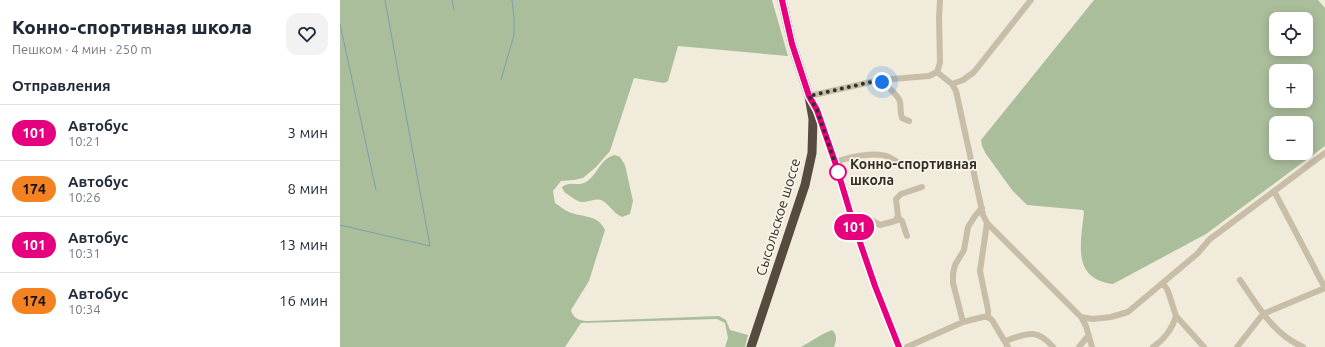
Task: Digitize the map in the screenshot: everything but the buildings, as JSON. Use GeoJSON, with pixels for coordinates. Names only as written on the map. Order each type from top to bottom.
{"type":"FeatureCollection","features":[{"type":"Feature","properties":{"kind":"highway","name":"Сысольское шоссе"},"geometry":{"type":"LineString","coordinates":[[751,347],[805,185],[812,153],[814,131],[814,119],[809,96],[792,44],[782,0]]}},
{"type":"Feature","properties":{"kind":"main road"},"geometry":{"type":"LineString","coordinates":[[809,96],[817,110],[875,286],[899,347]]}},
{"type":"Feature","properties":{"kind":"street"},"geometry":{"type":"LineString","coordinates":[[809,96],[880,80],[929,76],[937,72],[940,63],[938,17],[940,0]]}},
{"type":"Feature","properties":{"kind":"street"},"geometry":{"type":"LineString","coordinates":[[952,84],[963,80],[974,72],[1031,0]]}},
{"type":"Feature","properties":{"kind":"street"},"geometry":{"type":"LineString","coordinates":[[937,72],[952,84],[956,91],[983,215],[987,222],[1081,318],[1086,326],[1092,347]]}},
{"type":"Feature","properties":{"kind":"street"},"geometry":{"type":"LineString","coordinates":[[880,80],[898,97],[900,101],[902,118],[909,121]]}},
{"type":"Feature","properties":{"kind":"street"},"geometry":{"type":"LineString","coordinates":[[1081,318],[1111,318],[1128,312],[1197,254],[1210,239],[1325,153]]}},
{"type":"Feature","properties":{"kind":"street"},"geometry":{"type":"LineString","coordinates":[[835,162],[857,156],[880,154],[889,157],[905,168]]}},
{"type":"Feature","properties":{"kind":"street"},"geometry":{"type":"LineString","coordinates":[[895,221],[898,216],[896,199],[901,194],[922,187]]}},
{"type":"Feature","properties":{"kind":"street"},"geometry":{"type":"LineString","coordinates":[[1237,347],[1263,314],[1325,288],[1274,191]]}},
{"type":"Feature","properties":{"kind":"street"},"geometry":{"type":"LineString","coordinates":[[963,322],[953,283],[953,274],[955,265],[964,250],[968,227],[982,208]]}},
{"type":"Feature","properties":{"kind":"street"},"geometry":{"type":"LineString","coordinates":[[853,222],[869,219],[880,225],[900,219],[907,236]]}},
{"type":"Feature","properties":{"kind":"street"},"geometry":{"type":"LineString","coordinates":[[987,222],[980,271],[988,310],[988,318]]}},
{"type":"Feature","properties":{"kind":"street"},"geometry":{"type":"LineString","coordinates":[[1240,280],[1263,314],[1280,333],[1303,347]]}},
{"type":"Feature","properties":{"kind":"street"},"geometry":{"type":"LineString","coordinates":[[1163,283],[1168,292],[1176,316],[1204,347]]}},
{"type":"Feature","properties":{"kind":"street"},"geometry":{"type":"LineString","coordinates":[[1153,347],[1169,333],[1176,316]]}},
{"type":"Feature","properties":{"kind":"street"},"geometry":{"type":"LineString","coordinates":[[907,347],[963,322],[983,317],[992,320],[1006,344],[1025,334],[1034,334],[1045,338],[1053,347]]}},
{"type":"Feature","properties":{"kind":"street"},"geometry":{"type":"LineString","coordinates":[[1080,347],[1088,336]]}},
{"type":"Feature","properties":{"kind":"green space"},"geometry":{"type":"Polygon","coordinates":[[[340,0],[772,0],[788,56],[678,46],[668,81],[664,83],[634,78],[610,151],[596,167],[583,178],[561,181],[553,191],[555,203],[569,212],[590,217],[598,221],[605,230],[589,281],[571,310],[575,317],[580,320],[589,321],[719,316],[726,320],[730,330],[748,335],[745,347],[725,347],[728,338],[725,323],[717,319],[581,323],[565,347],[340,347],[340,0]]]}},
{"type":"Feature","properties":{"kind":"green space"},"geometry":{"type":"Polygon","coordinates":[[[1094,0],[1318,0],[1325,8],[1325,146],[1313,155],[1313,116],[1269,116],[1269,160],[1306,160],[1206,234],[1113,284],[1100,281],[1090,275],[1085,267],[1081,247],[1083,210],[1027,205],[1012,190],[986,154],[981,140],[1094,0]]]}},
{"type":"Feature","properties":{"kind":"green space"},"geometry":{"type":"Polygon","coordinates":[[[615,155],[620,157],[625,165],[633,201],[630,214],[622,217],[603,201],[595,200],[581,202],[572,198],[563,190],[562,187],[565,185],[586,182],[602,163],[615,155]]]}},
{"type":"Feature","properties":{"kind":"green space"},"geometry":{"type":"Polygon","coordinates":[[[832,330],[836,336],[834,347],[801,347],[823,334],[832,330]]]}},
{"type":"Feature","properties":{"kind":"waterway"},"geometry":{"type":"LineString","coordinates":[[340,225],[430,246],[385,0]]}},
{"type":"Feature","properties":{"kind":"waterway"},"geometry":{"type":"LineString","coordinates":[[452,0],[454,10]]}},
{"type":"Feature","properties":{"kind":"waterway"},"geometry":{"type":"LineString","coordinates":[[501,80],[514,35],[512,0]]}},
{"type":"Feature","properties":{"kind":"waterway"},"geometry":{"type":"LineString","coordinates":[[340,24],[376,190]]}},
{"type":"Feature","properties":{"kind":"bus line","name":"101"},"geometry":{"type":"LineString","coordinates":[[782,0],[792,44],[809,96],[817,110],[875,286],[899,347]]}},
{"type":"Feature","properties":{"kind":"place","name":"Конно-спортивная школа"},"geometry":{"type":"Point","coordinates":[838,172]}},
{"type":"Feature","properties":{"kind":"route"},"geometry":{"type":"LineString","coordinates":[[838,172],[817,110],[809,96],[880,80],[882,82]]}}]}
